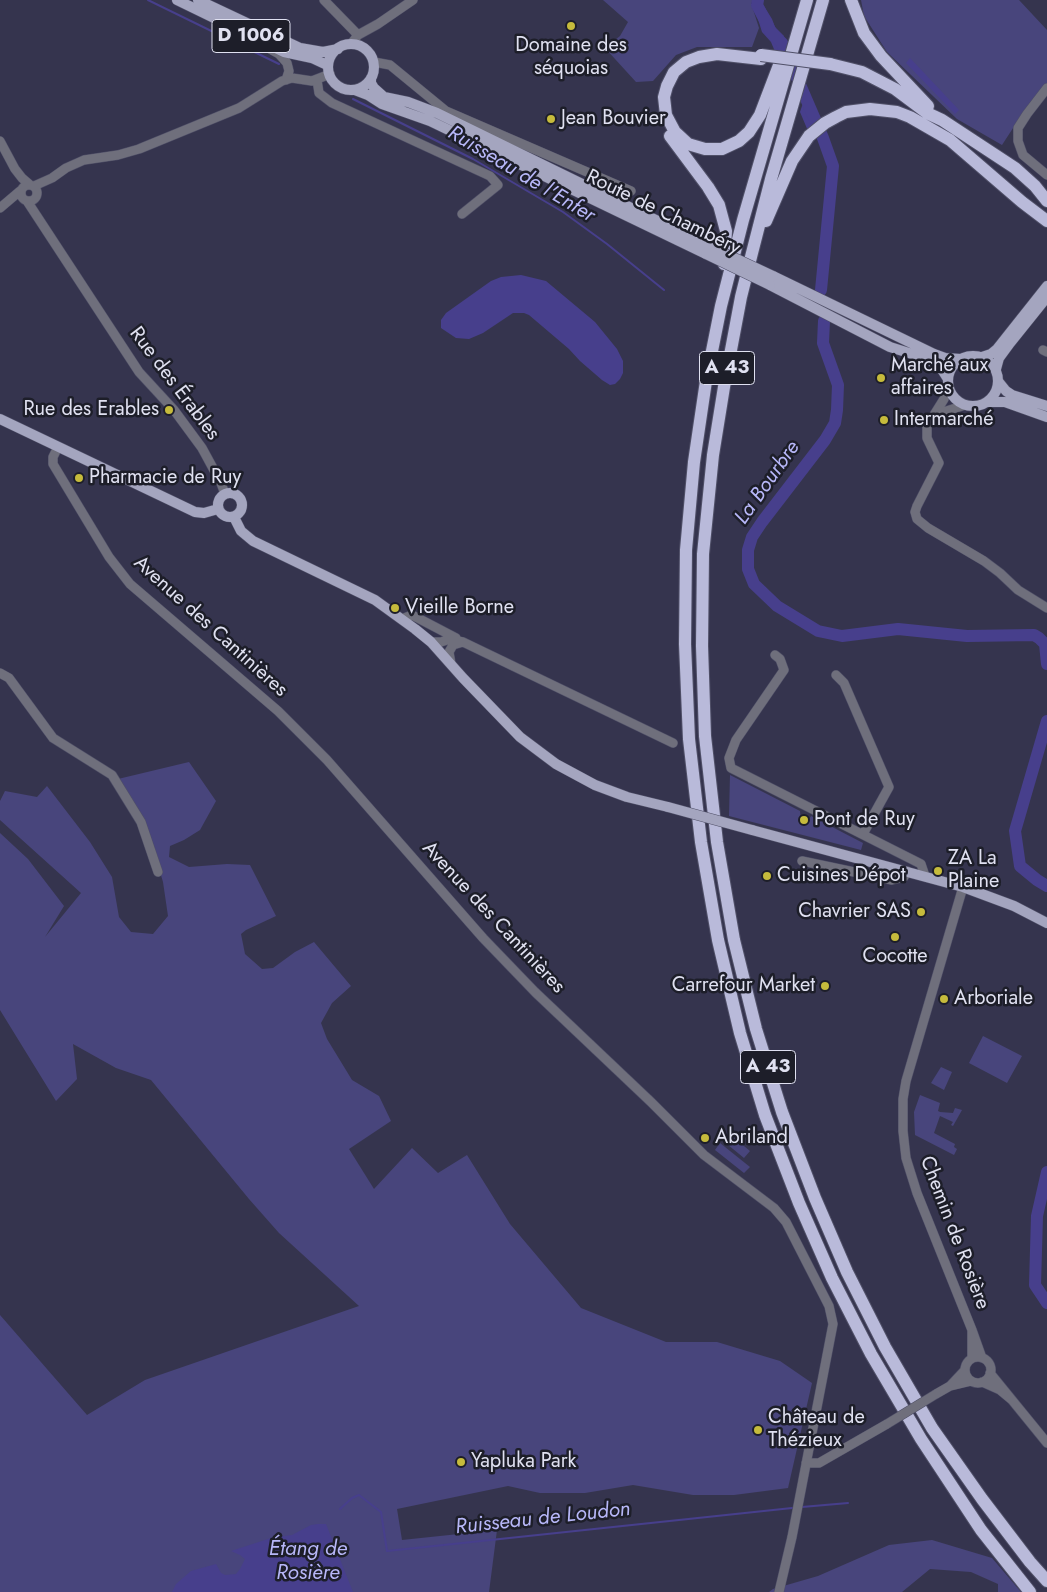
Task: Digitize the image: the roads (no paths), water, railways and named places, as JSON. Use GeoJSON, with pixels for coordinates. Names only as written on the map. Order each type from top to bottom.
{"type":"FeatureCollection","features":[{"type":"Feature","properties":{"kind":"highway","name":"A 43"},"geometry":{"type":"LineString","coordinates":[[823,0],[771,180],[741,296],[712,465],[703,554],[702,646],[705,736],[717,842],[734,940],[756,1029],[782,1112],[815,1198],[847,1272],[885,1347],[932,1428],[982,1499],[1030,1562],[1047,1581]]}},
{"type":"Feature","properties":{"kind":"highway"},"geometry":{"type":"LineString","coordinates":[[851,0],[864,34],[880,56],[942,120]]}},
{"type":"Feature","properties":{"kind":"highway"},"geometry":{"type":"LineString","coordinates":[[761,57],[717,54],[699,57],[686,62],[674,72],[664,97],[666,115],[675,132],[688,144],[698,148],[716,150],[733,145],[744,137],[753,127],[763,106],[778,69],[792,42],[805,6]]}},
{"type":"Feature","properties":{"kind":"highway","name":"A 43"},"geometry":{"type":"LineString","coordinates":[[792,42],[783,81],[720,306],[694,462],[686,550],[685,644],[689,739],[700,842],[718,940],[735,1014],[765,1115],[799,1203],[832,1278],[867,1346],[921,1439],[976,1522],[1030,1592]]}},
{"type":"Feature","properties":{"kind":"highway"},"geometry":{"type":"LineString","coordinates":[[720,306],[721,275],[726,248],[726,231],[722,212],[708,187],[670,135],[662,121],[659,106],[660,90],[665,77],[673,66],[695,53],[716,50],[862,72],[895,89],[927,113],[942,120],[1015,168],[1035,186],[1047,201]]}},
{"type":"Feature","properties":{"kind":"highway"},"geometry":{"type":"LineString","coordinates":[[830,66],[881,85],[929,119],[947,134],[950,140]]}},
{"type":"Feature","properties":{"kind":"highway"},"geometry":{"type":"LineString","coordinates":[[752,253],[792,161],[809,136],[825,123],[846,112],[870,108],[897,112],[910,117],[950,140],[1028,208],[1047,221]]}},
{"type":"Feature","properties":{"kind":"main road","name":"D 1006"},"geometry":{"type":"LineString","coordinates":[[177,0],[284,52],[312,58],[329,70]]}},
{"type":"Feature","properties":{"kind":"main road","name":"D 1006"},"geometry":{"type":"LineString","coordinates":[[198,0],[300,48],[323,52],[338,49]]}},
{"type":"Feature","properties":{"kind":"main road"},"geometry":{"type":"LineString","coordinates":[[351,44],[361,46],[368,52],[374,62],[371,78],[365,85],[355,90],[341,87],[335,83],[329,70],[332,53],[351,44]]}},
{"type":"Feature","properties":{"kind":"main road","name":"Route de Chambéry"},"geometry":{"type":"LineString","coordinates":[[371,78],[374,88],[384,97],[408,102],[437,113],[708,250]]}},
{"type":"Feature","properties":{"kind":"main road","name":"Route de Chambéry"},"geometry":{"type":"LineString","coordinates":[[355,90],[368,95],[382,104],[430,120],[772,281],[934,354],[945,358],[961,359]]}},
{"type":"Feature","properties":{"kind":"main road","name":"Route de Chambéry"},"geometry":{"type":"LineString","coordinates":[[772,281],[890,347],[928,359],[941,368],[948,381]]}},
{"type":"Feature","properties":{"kind":"main road"},"geometry":{"type":"LineString","coordinates":[[982,357],[996,369],[998,381],[996,393],[987,402],[980,405],[965,405],[951,393],[948,381],[950,370],[961,359],[992,354],[1047,286]]}},
{"type":"Feature","properties":{"kind":"main road"},"geometry":{"type":"LineString","coordinates":[[996,369],[1003,353],[1047,297]]}},
{"type":"Feature","properties":{"kind":"main road"},"geometry":{"type":"LineString","coordinates":[[998,381],[1012,395],[1047,406]]}},
{"type":"Feature","properties":{"kind":"main road"},"geometry":{"type":"LineString","coordinates":[[987,402],[1005,402],[1047,418]]}},
{"type":"Feature","properties":{"kind":"main road"},"geometry":{"type":"LineString","coordinates":[[0,419],[195,512],[204,513],[218,509]]}},
{"type":"Feature","properties":{"kind":"main road"},"geometry":{"type":"LineString","coordinates":[[225,494],[236,494],[241,500],[241,511],[234,517],[225,517],[218,509],[218,502],[225,494]]}},
{"type":"Feature","properties":{"kind":"main road"},"geometry":{"type":"LineString","coordinates":[[234,517],[241,531],[253,541],[375,600],[402,619],[431,642],[520,737],[556,764],[595,786],[627,797],[963,887],[1014,906],[1047,922]]}},
{"type":"Feature","properties":{"kind":"street"},"geometry":{"type":"LineString","coordinates":[[324,0],[358,35]]}},
{"type":"Feature","properties":{"kind":"street"},"geometry":{"type":"LineString","coordinates":[[351,44],[358,35],[378,24],[412,0]]}},
{"type":"Feature","properties":{"kind":"street"},"geometry":{"type":"LineString","coordinates":[[237,30],[279,54],[287,63],[289,71],[286,80]]}},
{"type":"Feature","properties":{"kind":"street"},"geometry":{"type":"LineString","coordinates":[[374,62],[390,66],[446,110],[631,191]]}},
{"type":"Feature","properties":{"kind":"street"},"geometry":{"type":"LineString","coordinates":[[0,209],[66,168],[84,160],[133,150],[239,108],[286,80],[292,78],[317,80],[329,70]]}},
{"type":"Feature","properties":{"kind":"street"},"geometry":{"type":"LineString","coordinates":[[317,80],[319,93],[332,103],[490,176],[498,185],[462,214]]}},
{"type":"Feature","properties":{"kind":"street"},"geometry":{"type":"LineString","coordinates":[[1047,88],[1018,128],[1018,142],[1023,155],[1047,175]]}},
{"type":"Feature","properties":{"kind":"street","name":"Rue des Érables"},"geometry":{"type":"LineString","coordinates":[[0,141],[41,222],[139,372],[174,410],[202,448],[225,494]]}},
{"type":"Feature","properties":{"kind":"street"},"geometry":{"type":"LineString","coordinates":[[948,381],[944,399],[927,423],[927,438],[939,463],[917,506],[915,512],[917,519],[928,528],[984,561],[1018,590],[1047,608]]}},
{"type":"Feature","properties":{"kind":"street"},"geometry":{"type":"LineString","coordinates":[[934,415],[965,405]]}},
{"type":"Feature","properties":{"kind":"street","name":"Avenue des Cantinières"},"geometry":{"type":"LineString","coordinates":[[58,447],[53,457],[53,464],[109,557],[130,584],[278,711],[327,760],[483,938],[535,992],[704,1155],[774,1208],[786,1222],[829,1306],[833,1324],[806,1463]]}},
{"type":"Feature","properties":{"kind":"street"},"geometry":{"type":"LineString","coordinates":[[402,619],[412,615],[463,642],[673,743]]}},
{"type":"Feature","properties":{"kind":"street"},"geometry":{"type":"LineString","coordinates":[[431,642],[441,642],[450,639],[463,642]]}},
{"type":"Feature","properties":{"kind":"street"},"geometry":{"type":"LineString","coordinates":[[451,664],[449,652],[453,646],[463,642]]}},
{"type":"Feature","properties":{"kind":"street"},"geometry":{"type":"LineString","coordinates":[[775,655],[780,659],[784,670],[736,740],[729,758],[731,768],[921,864],[925,876]]}},
{"type":"Feature","properties":{"kind":"street"},"geometry":{"type":"LineString","coordinates":[[0,673],[9,678],[53,738],[112,774],[140,822],[158,872]]}},
{"type":"Feature","properties":{"kind":"street"},"geometry":{"type":"LineString","coordinates":[[836,675],[844,683],[888,787],[863,834]]}},
{"type":"Feature","properties":{"kind":"street"},"geometry":{"type":"LineString","coordinates":[[802,861],[892,880],[904,877],[907,871]]}},
{"type":"Feature","properties":{"kind":"street","name":"Chemin de Rosière"},"geometry":{"type":"LineString","coordinates":[[963,887],[902,1099],[903,1131],[906,1158],[912,1181],[982,1358]]}},
{"type":"Feature","properties":{"kind":"street","name":"Chemin de Rosière"},"geometry":{"type":"LineString","coordinates":[[972,1330],[972,1358]]}},
{"type":"Feature","properties":{"kind":"street"},"geometry":{"type":"LineString","coordinates":[[950,1386],[965,1370],[967,1363],[972,1358],[982,1358],[990,1366],[989,1376],[982,1382]]}},
{"type":"Feature","properties":{"kind":"street"},"geometry":{"type":"LineString","coordinates":[[965,1370],[968,1378],[971,1380],[982,1382],[1000,1390],[1012,1400]]}},
{"type":"Feature","properties":{"kind":"street"},"geometry":{"type":"LineString","coordinates":[[990,1372],[1047,1443]]}},
{"type":"Feature","properties":{"kind":"street"},"geometry":{"type":"LineString","coordinates":[[779,1592],[806,1463],[819,1463],[950,1386],[971,1380]]}},
{"type":"Feature","properties":{"kind":"water"},"geometry":{"type":"Polygon","coordinates":[[[755,0],[762,0],[775,27],[784,36],[778,54],[776,54],[771,42],[762,32],[754,6],[755,0]]]}},
{"type":"Feature","properties":{"kind":"water"},"geometry":{"type":"Polygon","coordinates":[[[910,58],[959,110],[955,114],[906,63],[910,58]]]}},
{"type":"Feature","properties":{"kind":"water"},"geometry":{"type":"Polygon","coordinates":[[[807,91],[820,121],[808,131],[800,112],[807,91]]]}},
{"type":"Feature","properties":{"kind":"water"},"geometry":{"type":"Polygon","coordinates":[[[521,275],[546,281],[595,322],[617,349],[623,361],[623,373],[615,384],[610,385],[602,380],[569,349],[529,315],[524,313],[513,313],[483,333],[469,339],[456,338],[441,328],[441,320],[446,313],[491,281],[501,277],[521,275]]]}},
{"type":"Feature","properties":{"kind":"water","name":"Étang de Rosière"},"geometry":{"type":"Polygon","coordinates":[[[326,1524],[353,1592],[172,1592],[176,1584],[191,1571],[216,1564],[221,1573],[225,1575],[236,1574],[245,1559],[231,1551],[271,1538],[292,1535],[311,1525],[326,1524]]]}},
{"type":"Feature","properties":{"kind":"waterway","name":"Ruisseau de l'Enfer"},"geometry":{"type":"LineString","coordinates":[[148,0],[279,64]]}},
{"type":"Feature","properties":{"kind":"waterway","name":"La Bourbre"},"geometry":{"type":"LineString","coordinates":[[758,0],[757,5],[771,32],[782,43],[833,166],[821,290]]}},
{"type":"Feature","properties":{"kind":"waterway","name":"Ruisseau de l'Enfer"},"geometry":{"type":"LineString","coordinates":[[353,99],[473,159],[563,212],[607,244],[664,290]]}},
{"type":"Feature","properties":{"kind":"waterway","name":"La Bourbre"},"geometry":{"type":"LineString","coordinates":[[824,321],[823,343],[838,385],[835,423],[825,440],[752,537],[748,550],[748,569],[754,584],[777,606],[818,631],[842,636],[898,629],[967,636],[1034,635],[1045,644],[1047,664]]}},
{"type":"Feature","properties":{"kind":"waterway","name":"La Bourbre"},"geometry":{"type":"LineString","coordinates":[[1047,721],[1015,831],[1020,866],[1047,886]]}},
{"type":"Feature","properties":{"kind":"waterway","name":"La Bourbre"},"geometry":{"type":"LineString","coordinates":[[1047,1172],[1037,1216],[1035,1285],[1047,1303]]}},
{"type":"Feature","properties":{"kind":"waterway","name":"Ruisseau de Loudon"},"geometry":{"type":"LineString","coordinates":[[340,1509],[352,1498],[359,1495],[381,1512],[387,1551],[792,1508]]}},
{"type":"Feature","properties":{"kind":"waterway","name":"Ruisseau de Loudon"},"geometry":{"type":"LineString","coordinates":[[802,1507],[848,1503]]}},
{"type":"Feature","properties":{"kind":"place","name":"Domaine des séquoias"},"geometry":{"type":"Point","coordinates":[571,26]}},
{"type":"Feature","properties":{"kind":"place","name":"Jean Bouvier"},"geometry":{"type":"Point","coordinates":[551,119]}},
{"type":"Feature","properties":{"kind":"place","name":"Marché aux affaires"},"geometry":{"type":"Point","coordinates":[881,378]}},
{"type":"Feature","properties":{"kind":"place","name":"Rue des Erables"},"geometry":{"type":"Point","coordinates":[169,410]}},
{"type":"Feature","properties":{"kind":"place","name":"Intermarché"},"geometry":{"type":"Point","coordinates":[884,420]}},
{"type":"Feature","properties":{"kind":"place","name":"Pharmacie de Ruy"},"geometry":{"type":"Point","coordinates":[79,478]}},
{"type":"Feature","properties":{"kind":"place","name":"Vieille Borne"},"geometry":{"type":"Point","coordinates":[395,608]}},
{"type":"Feature","properties":{"kind":"place","name":"Pont de Ruy"},"geometry":{"type":"Point","coordinates":[804,820]}},
{"type":"Feature","properties":{"kind":"place","name":"ZA La Plaine"},"geometry":{"type":"Point","coordinates":[938,871]}},
{"type":"Feature","properties":{"kind":"place","name":"Cuisines Dépot"},"geometry":{"type":"Point","coordinates":[767,876]}},
{"type":"Feature","properties":{"kind":"place","name":"Chavrier SAS"},"geometry":{"type":"Point","coordinates":[921,912]}},
{"type":"Feature","properties":{"kind":"place","name":"Cocotte"},"geometry":{"type":"Point","coordinates":[895,937]}},
{"type":"Feature","properties":{"kind":"place","name":"Carrefour Market"},"geometry":{"type":"Point","coordinates":[825,986]}},
{"type":"Feature","properties":{"kind":"place","name":"Arboriale"},"geometry":{"type":"Point","coordinates":[944,999]}},
{"type":"Feature","properties":{"kind":"place","name":"Abriland"},"geometry":{"type":"Point","coordinates":[705,1138]}},
{"type":"Feature","properties":{"kind":"place","name":"Château de Thézieux"},"geometry":{"type":"Point","coordinates":[758,1430]}},
{"type":"Feature","properties":{"kind":"place","name":"Yapluka Park"},"geometry":{"type":"Point","coordinates":[461,1462]}}]}
